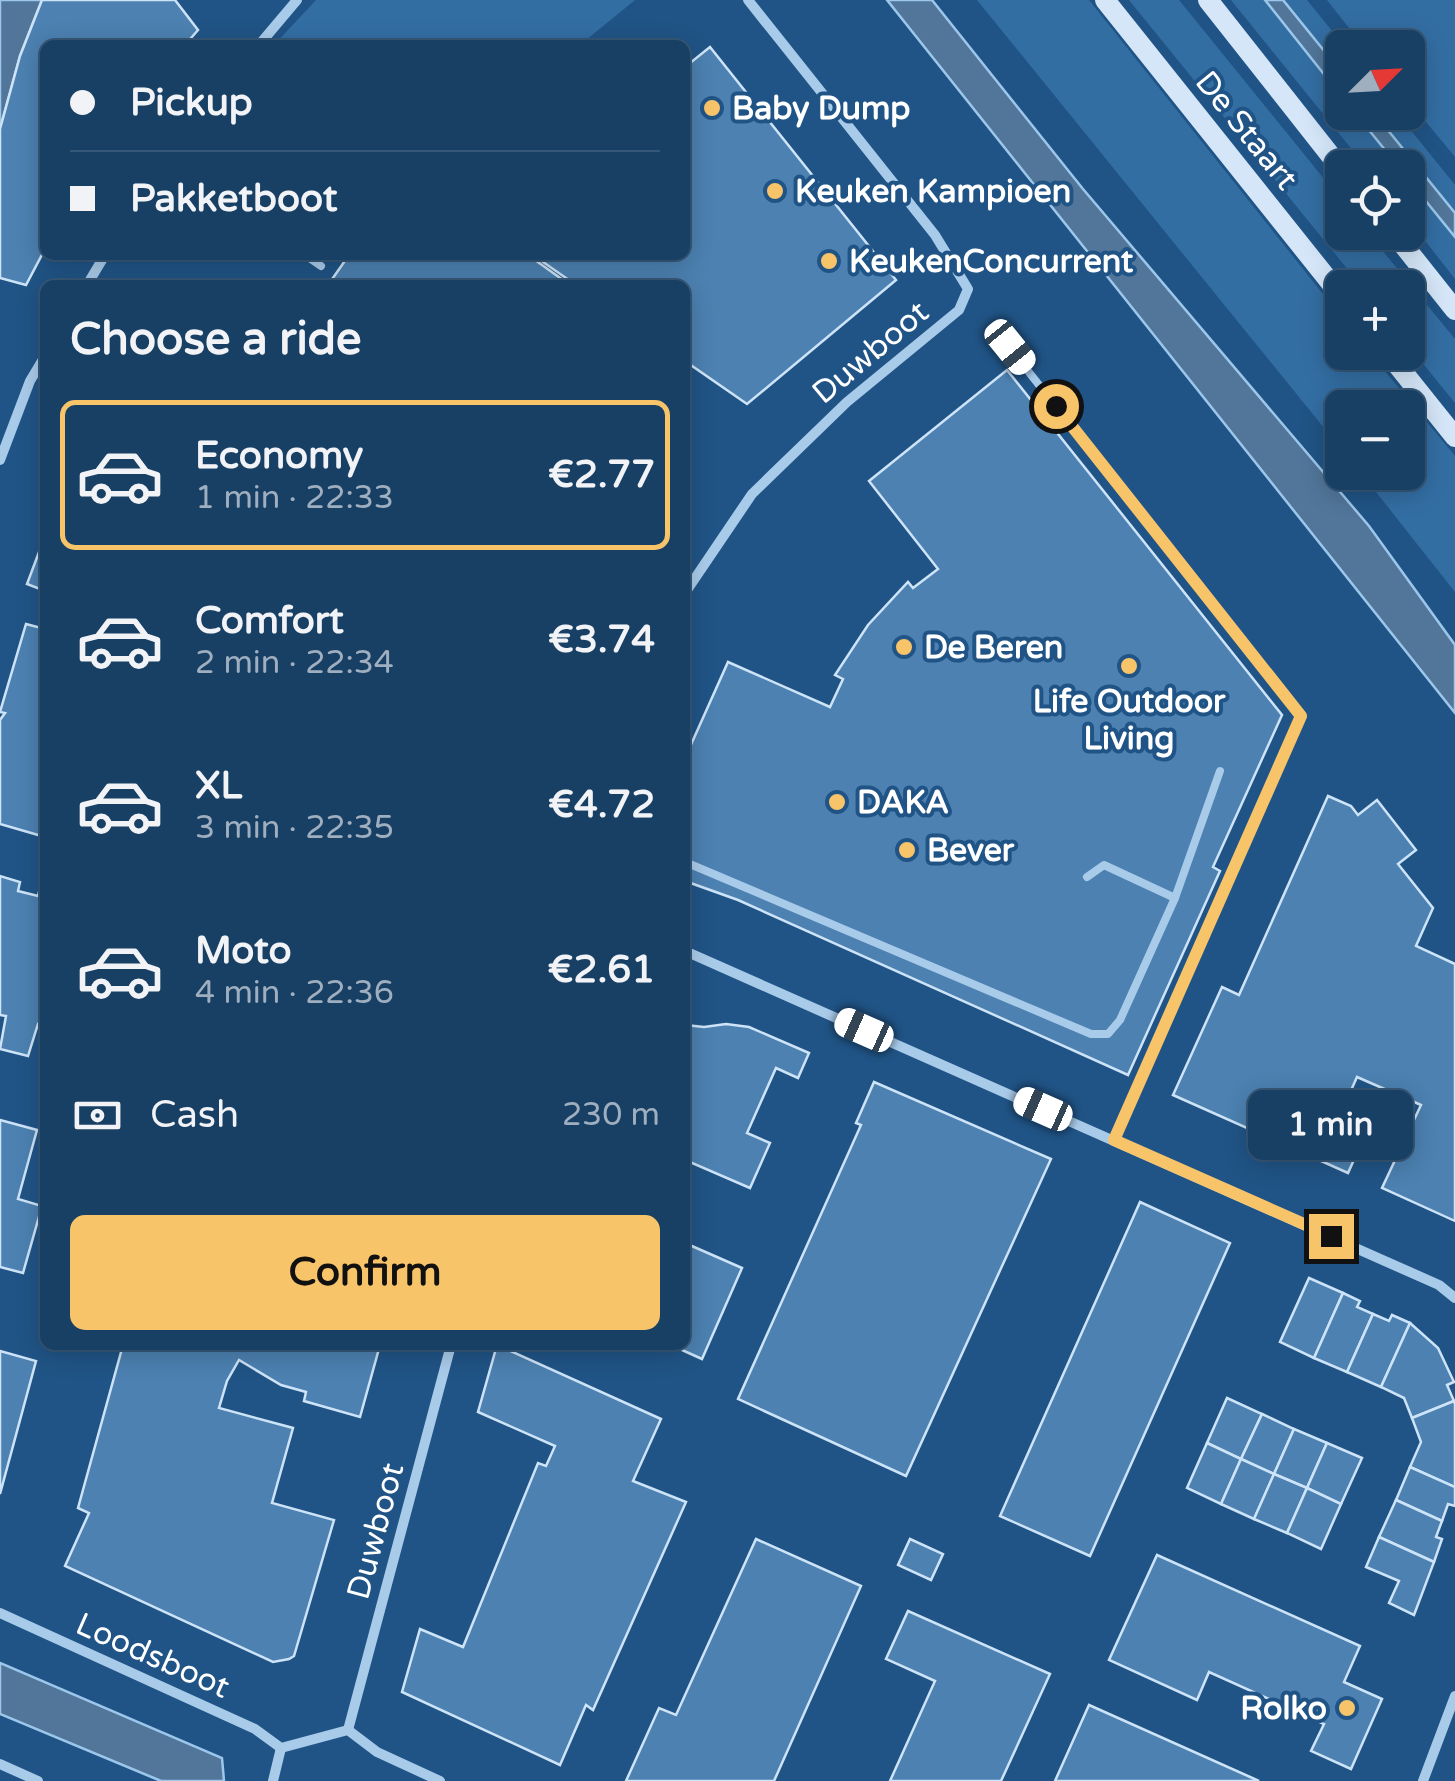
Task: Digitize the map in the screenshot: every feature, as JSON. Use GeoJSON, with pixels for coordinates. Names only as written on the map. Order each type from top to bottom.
{"type":"FeatureCollection","features":[{"type":"Feature","properties":{"kind":"main road","name":"De Staart"},"geometry":{"type":"LineString","coordinates":[[1104,0],[1325,276]]}},
{"type":"Feature","properties":{"kind":"main road","name":"De Staart"},"geometry":{"type":"LineString","coordinates":[[1208,0],[1326,150]]}},
{"type":"Feature","properties":{"kind":"main road"},"geometry":{"type":"LineString","coordinates":[[1407,250],[1455,310]]}},
{"type":"Feature","properties":{"kind":"main road"},"geometry":{"type":"LineString","coordinates":[[1401,370],[1455,437]]}},
{"type":"Feature","properties":{"kind":"street"},"geometry":{"type":"LineString","coordinates":[[262,40],[297,0]]}},
{"type":"Feature","properties":{"kind":"street","name":"Duwboot"},"geometry":{"type":"LineString","coordinates":[[690,586],[752,494],[847,402],[959,310],[968,289],[935,235],[748,0]]}},
{"type":"Feature","properties":{"kind":"street"},"geometry":{"type":"LineString","coordinates":[[0,460],[40,365]]}},
{"type":"Feature","properties":{"kind":"street"},"geometry":{"type":"LineString","coordinates":[[690,953],[1439,1284],[1455,1298]]}},
{"type":"Feature","properties":{"kind":"street","name":"Duwboot"},"geometry":{"type":"LineString","coordinates":[[348,1730],[450,1350]]}},
{"type":"Feature","properties":{"kind":"street","name":"Loodsboot"},"geometry":{"type":"LineString","coordinates":[[0,1613],[254,1728],[281,1748]]}},
{"type":"Feature","properties":{"kind":"street"},"geometry":{"type":"LineString","coordinates":[[1423,1781],[1455,1696]]}},
{"type":"Feature","properties":{"kind":"street"},"geometry":{"type":"LineString","coordinates":[[272,1781],[281,1748],[348,1730],[376,1752],[440,1781]]}},
{"type":"Feature","properties":{"kind":"street"},"geometry":{"type":"LineString","coordinates":[[0,1764],[38,1781]]}},
{"type":"Feature","properties":{"kind":"lane"},"geometry":{"type":"LineString","coordinates":[[312,260],[321,266]]}},
{"type":"Feature","properties":{"kind":"lane"},"geometry":{"type":"LineString","coordinates":[[1010,347],[1301,716],[1114,1140]]}},
{"type":"Feature","properties":{"kind":"lane"},"geometry":{"type":"LineString","coordinates":[[690,864],[1091,1034],[1108,1034],[1120,1020],[1175,898],[1220,771]]}},
{"type":"Feature","properties":{"kind":"lane"},"geometry":{"type":"LineString","coordinates":[[1088,877],[1104,865],[1175,898]]}},
{"type":"Feature","properties":{"kind":"shaded area"},"geometry":{"type":"Polygon","coordinates":[[[0,0],[42,0],[20,56],[0,129],[0,0]]]}},
{"type":"Feature","properties":{"kind":"shaded area"},"geometry":{"type":"Polygon","coordinates":[[[316,0],[635,0],[586,40],[279,40],[316,0]]]}},
{"type":"Feature","properties":{"kind":"shaded area"},"geometry":{"type":"Polygon","coordinates":[[[887,0],[932,0],[1083,189],[1325,474],[1325,490],[1338,490],[1369,526],[1455,645],[1455,713],[887,0]]]}},
{"type":"Feature","properties":{"kind":"shaded area"},"geometry":{"type":"Polygon","coordinates":[[[977,0],[1089,0],[1325,297],[1325,370],[1384,370],[1401,390],[1325,390],[1325,429],[977,0]]]}},
{"type":"Feature","properties":{"kind":"shaded area"},"geometry":{"type":"Polygon","coordinates":[[[1129,0],[1179,0],[1325,180],[1325,241],[1129,0]]]}},
{"type":"Feature","properties":{"kind":"shaded area"},"geometry":{"type":"Polygon","coordinates":[[[1231,0],[1307,0],[1331,30],[1325,30],[1325,116],[1231,0]]]}},
{"type":"Feature","properties":{"kind":"shaded area"},"geometry":{"type":"Polygon","coordinates":[[[1265,0],[1283,0],[1325,52],[1325,76],[1265,0]]]}},
{"type":"Feature","properties":{"kind":"shaded area"},"geometry":{"type":"Polygon","coordinates":[[[1327,0],[1455,0],[1455,157],[1425,121],[1425,30],[1351,30],[1327,0]]]}},
{"type":"Feature","properties":{"kind":"shaded area"},"geometry":{"type":"Polygon","coordinates":[[[1336,130],[1411,130],[1455,185],[1455,279],[1425,241],[1425,150],[1352,150],[1336,130]]]}},
{"type":"Feature","properties":{"kind":"shaded area"},"geometry":{"type":"Polygon","coordinates":[[[1369,130],[1388,130],[1404,150],[1385,150],[1369,130]]]}},
{"type":"Feature","properties":{"kind":"shaded area"},"geometry":{"type":"Polygon","coordinates":[[[1425,176],[1455,213],[1455,237],[1425,200],[1425,176]]]}},
{"type":"Feature","properties":{"kind":"shaded area"},"geometry":{"type":"Polygon","coordinates":[[[1332,250],[1382,250],[1398,270],[1348,270],[1332,250]]]}},
{"type":"Feature","properties":{"kind":"shaded area"},"geometry":{"type":"Polygon","coordinates":[[[1425,302],[1455,339],[1455,403],[1425,366],[1425,302]]]}},
{"type":"Feature","properties":{"kind":"shaded area"},"geometry":{"type":"Polygon","coordinates":[[[1425,420],[1455,456],[1455,592],[1374,490],[1425,490],[1425,420]]]}},
{"type":"Feature","properties":{"kind":"shaded area"},"geometry":{"type":"Polygon","coordinates":[[[0,1663],[222,1758],[224,1781],[161,1781],[0,1714],[0,1663]]]}},
{"type":"Feature","properties":{"kind":"building"},"geometry":{"type":"Polygon","coordinates":[[[42,0],[175,0],[198,30],[189,40],[40,40],[40,258],[26,285],[0,278],[0,129],[20,56],[42,0]]]}},
{"type":"Feature","properties":{"kind":"building"},"geometry":{"type":"Polygon","coordinates":[[[710,47],[896,280],[747,404],[690,364],[690,280],[569,280],[540,260],[690,260],[690,63],[710,47]]]}},
{"type":"Feature","properties":{"kind":"building"},"geometry":{"type":"Polygon","coordinates":[[[346,260],[535,260],[563,280],[332,280],[346,260]]]}},
{"type":"Feature","properties":{"kind":"building"},"geometry":{"type":"Polygon","coordinates":[[[1007,370],[1282,715],[1213,867],[1220,871],[1128,1075],[738,900],[690,883],[690,747],[728,662],[830,707],[843,679],[835,675],[868,625],[908,582],[913,588],[938,569],[869,481],[1007,370]]]}},
{"type":"Feature","properties":{"kind":"building"},"geometry":{"type":"Polygon","coordinates":[[[40,549],[40,589],[27,584],[40,549]]]}},
{"type":"Feature","properties":{"kind":"building"},"geometry":{"type":"Polygon","coordinates":[[[26,624],[40,628],[40,836],[0,824],[0,720],[5,713],[0,712],[26,624]]]}},
{"type":"Feature","properties":{"kind":"building"},"geometry":{"type":"Polygon","coordinates":[[[1328,796],[1351,806],[1358,815],[1377,800],[1416,850],[1398,864],[1433,908],[1416,946],[1455,964],[1455,1221],[1382,1188],[1421,1105],[1357,1077],[1342,1111],[1370,1124],[1348,1173],[1173,1095],[1222,987],[1239,995],[1328,796]]]}},
{"type":"Feature","properties":{"kind":"building"},"geometry":{"type":"Polygon","coordinates":[[[0,876],[20,882],[18,891],[38,896],[40,887],[40,1025],[28,1056],[0,1049],[6,1016],[0,1015],[0,876]]]}},
{"type":"Feature","properties":{"kind":"building"},"geometry":{"type":"Polygon","coordinates":[[[690,1026],[749,1027],[809,1053],[798,1078],[776,1068],[747,1133],[770,1143],[750,1188],[690,1162],[690,1026]]]}},
{"type":"Feature","properties":{"kind":"building"},"geometry":{"type":"Polygon","coordinates":[[[874,1082],[1051,1159],[906,1476],[738,1399],[861,1125],[856,1123],[874,1082]]]}},
{"type":"Feature","properties":{"kind":"building"},"geometry":{"type":"Polygon","coordinates":[[[0,1120],[37,1130],[18,1199],[40,1205],[40,1213],[23,1273],[0,1267],[0,1120]]]}},
{"type":"Feature","properties":{"kind":"building"},"geometry":{"type":"Polygon","coordinates":[[[1140,1202],[1230,1243],[1090,1556],[1000,1516],[1140,1202]]]}},
{"type":"Feature","properties":{"kind":"building"},"geometry":{"type":"Polygon","coordinates":[[[690,1245],[742,1268],[702,1359],[682,1350],[690,1350],[690,1245]]]}},
{"type":"Feature","properties":{"kind":"building"},"geometry":{"type":"Polygon","coordinates":[[[1309,1278],[1343,1293],[1314,1358],[1280,1342],[1309,1278]]]}},
{"type":"Feature","properties":{"kind":"building"},"geometry":{"type":"Polygon","coordinates":[[[1343,1293],[1360,1301],[1357,1307],[1373,1314],[1347,1372],[1314,1358],[1343,1293]]]}},
{"type":"Feature","properties":{"kind":"building"},"geometry":{"type":"Polygon","coordinates":[[[1373,1314],[1389,1321],[1392,1315],[1410,1323],[1381,1387],[1347,1372],[1373,1314]]]}},
{"type":"Feature","properties":{"kind":"building"},"geometry":{"type":"Polygon","coordinates":[[[1410,1323],[1438,1348],[1454,1382],[1447,1385],[1454,1401],[1412,1418],[1404,1398],[1381,1387],[1410,1323]]]}},
{"type":"Feature","properties":{"kind":"building"},"geometry":{"type":"Polygon","coordinates":[[[122,1350],[379,1350],[360,1417],[304,1401],[306,1392],[281,1385],[239,1360],[219,1408],[293,1428],[272,1503],[334,1520],[294,1656],[289,1659],[273,1662],[65,1566],[89,1513],[78,1508],[122,1350]]]}},
{"type":"Feature","properties":{"kind":"building"},"geometry":{"type":"Polygon","coordinates":[[[496,1350],[508,1350],[661,1419],[633,1481],[686,1502],[593,1710],[586,1705],[560,1765],[402,1692],[420,1629],[463,1647],[538,1463],[546,1466],[555,1446],[478,1412],[496,1350]]]}},
{"type":"Feature","properties":{"kind":"building"},"geometry":{"type":"Polygon","coordinates":[[[0,1351],[36,1361],[0,1494],[0,1351]]]}},
{"type":"Feature","properties":{"kind":"building"},"geometry":{"type":"Polygon","coordinates":[[[1227,1398],[1262,1414],[1241,1459],[1207,1443],[1227,1398]]]}},
{"type":"Feature","properties":{"kind":"building"},"geometry":{"type":"Polygon","coordinates":[[[1454,1401],[1455,1487],[1410,1467],[1421,1442],[1412,1418],[1454,1401]]]}},
{"type":"Feature","properties":{"kind":"building"},"geometry":{"type":"Polygon","coordinates":[[[1262,1414],[1294,1429],[1274,1474],[1241,1459],[1262,1414]]]}},
{"type":"Feature","properties":{"kind":"building"},"geometry":{"type":"Polygon","coordinates":[[[1294,1429],[1327,1443],[1307,1488],[1274,1474],[1294,1429]]]}},
{"type":"Feature","properties":{"kind":"building"},"geometry":{"type":"Polygon","coordinates":[[[1207,1443],[1241,1459],[1221,1504],[1187,1488],[1207,1443]]]}},
{"type":"Feature","properties":{"kind":"building"},"geometry":{"type":"Polygon","coordinates":[[[1327,1443],[1362,1458],[1341,1504],[1307,1488],[1327,1443]]]}},
{"type":"Feature","properties":{"kind":"building"},"geometry":{"type":"Polygon","coordinates":[[[1241,1459],[1274,1474],[1254,1519],[1221,1504],[1241,1459]]]}},
{"type":"Feature","properties":{"kind":"building"},"geometry":{"type":"Polygon","coordinates":[[[1410,1467],[1455,1487],[1455,1506],[1448,1504],[1442,1521],[1396,1500],[1410,1467]]]}},
{"type":"Feature","properties":{"kind":"building"},"geometry":{"type":"Polygon","coordinates":[[[1274,1474],[1307,1488],[1287,1533],[1254,1519],[1274,1474]]]}},
{"type":"Feature","properties":{"kind":"building"},"geometry":{"type":"Polygon","coordinates":[[[1307,1488],[1341,1504],[1321,1549],[1287,1533],[1307,1488]]]}},
{"type":"Feature","properties":{"kind":"building"},"geometry":{"type":"Polygon","coordinates":[[[1396,1500],[1442,1521],[1436,1537],[1442,1539],[1434,1562],[1379,1537],[1396,1500]]]}},
{"type":"Feature","properties":{"kind":"building"},"geometry":{"type":"Polygon","coordinates":[[[1379,1537],[1434,1562],[1414,1615],[1389,1603],[1399,1581],[1366,1567],[1379,1537]]]}},
{"type":"Feature","properties":{"kind":"building"},"geometry":{"type":"Polygon","coordinates":[[[756,1539],[861,1586],[774,1781],[626,1781],[659,1708],[676,1715],[756,1539]]]}},
{"type":"Feature","properties":{"kind":"building"},"geometry":{"type":"Polygon","coordinates":[[[910,1539],[943,1554],[931,1580],[898,1565],[910,1539]]]}},
{"type":"Feature","properties":{"kind":"building"},"geometry":{"type":"Polygon","coordinates":[[[1157,1555],[1360,1646],[1344,1682],[1382,1699],[1351,1769],[1311,1751],[1324,1724],[1209,1672],[1197,1700],[1109,1660],[1157,1555]]]}},
{"type":"Feature","properties":{"kind":"building"},"geometry":{"type":"Polygon","coordinates":[[[908,1611],[1050,1674],[1001,1781],[890,1781],[935,1681],[886,1659],[908,1611]]]}},
{"type":"Feature","properties":{"kind":"building"},"geometry":{"type":"Polygon","coordinates":[[[1089,1705],[1259,1781],[1055,1781],[1089,1705]]]}},
{"type":"Feature","properties":{"kind":"place","name":"Baby Dump"},"geometry":{"type":"Point","coordinates":[712,108]}},
{"type":"Feature","properties":{"kind":"place","name":"Keuken Kampioen"},"geometry":{"type":"Point","coordinates":[775,191]}},
{"type":"Feature","properties":{"kind":"place","name":"KeukenConcurrent"},"geometry":{"type":"Point","coordinates":[829,261]}},
{"type":"Feature","properties":{"kind":"place","name":"De Beren"},"geometry":{"type":"Point","coordinates":[904,647]}},
{"type":"Feature","properties":{"kind":"place","name":"Life Outdoor Living"},"geometry":{"type":"Point","coordinates":[1129,666]}},
{"type":"Feature","properties":{"kind":"place","name":"DAKA"},"geometry":{"type":"Point","coordinates":[837,802]}},
{"type":"Feature","properties":{"kind":"place","name":"Bever"},"geometry":{"type":"Point","coordinates":[907,850]}},
{"type":"Feature","properties":{"kind":"place","name":"Rolko"},"geometry":{"type":"Point","coordinates":[1347,1708]}},
{"type":"Feature","properties":{"kind":"route"},"geometry":{"type":"LineString","coordinates":[[1056,406],[1301,716],[1114,1140],[1331,1236]]}}]}
